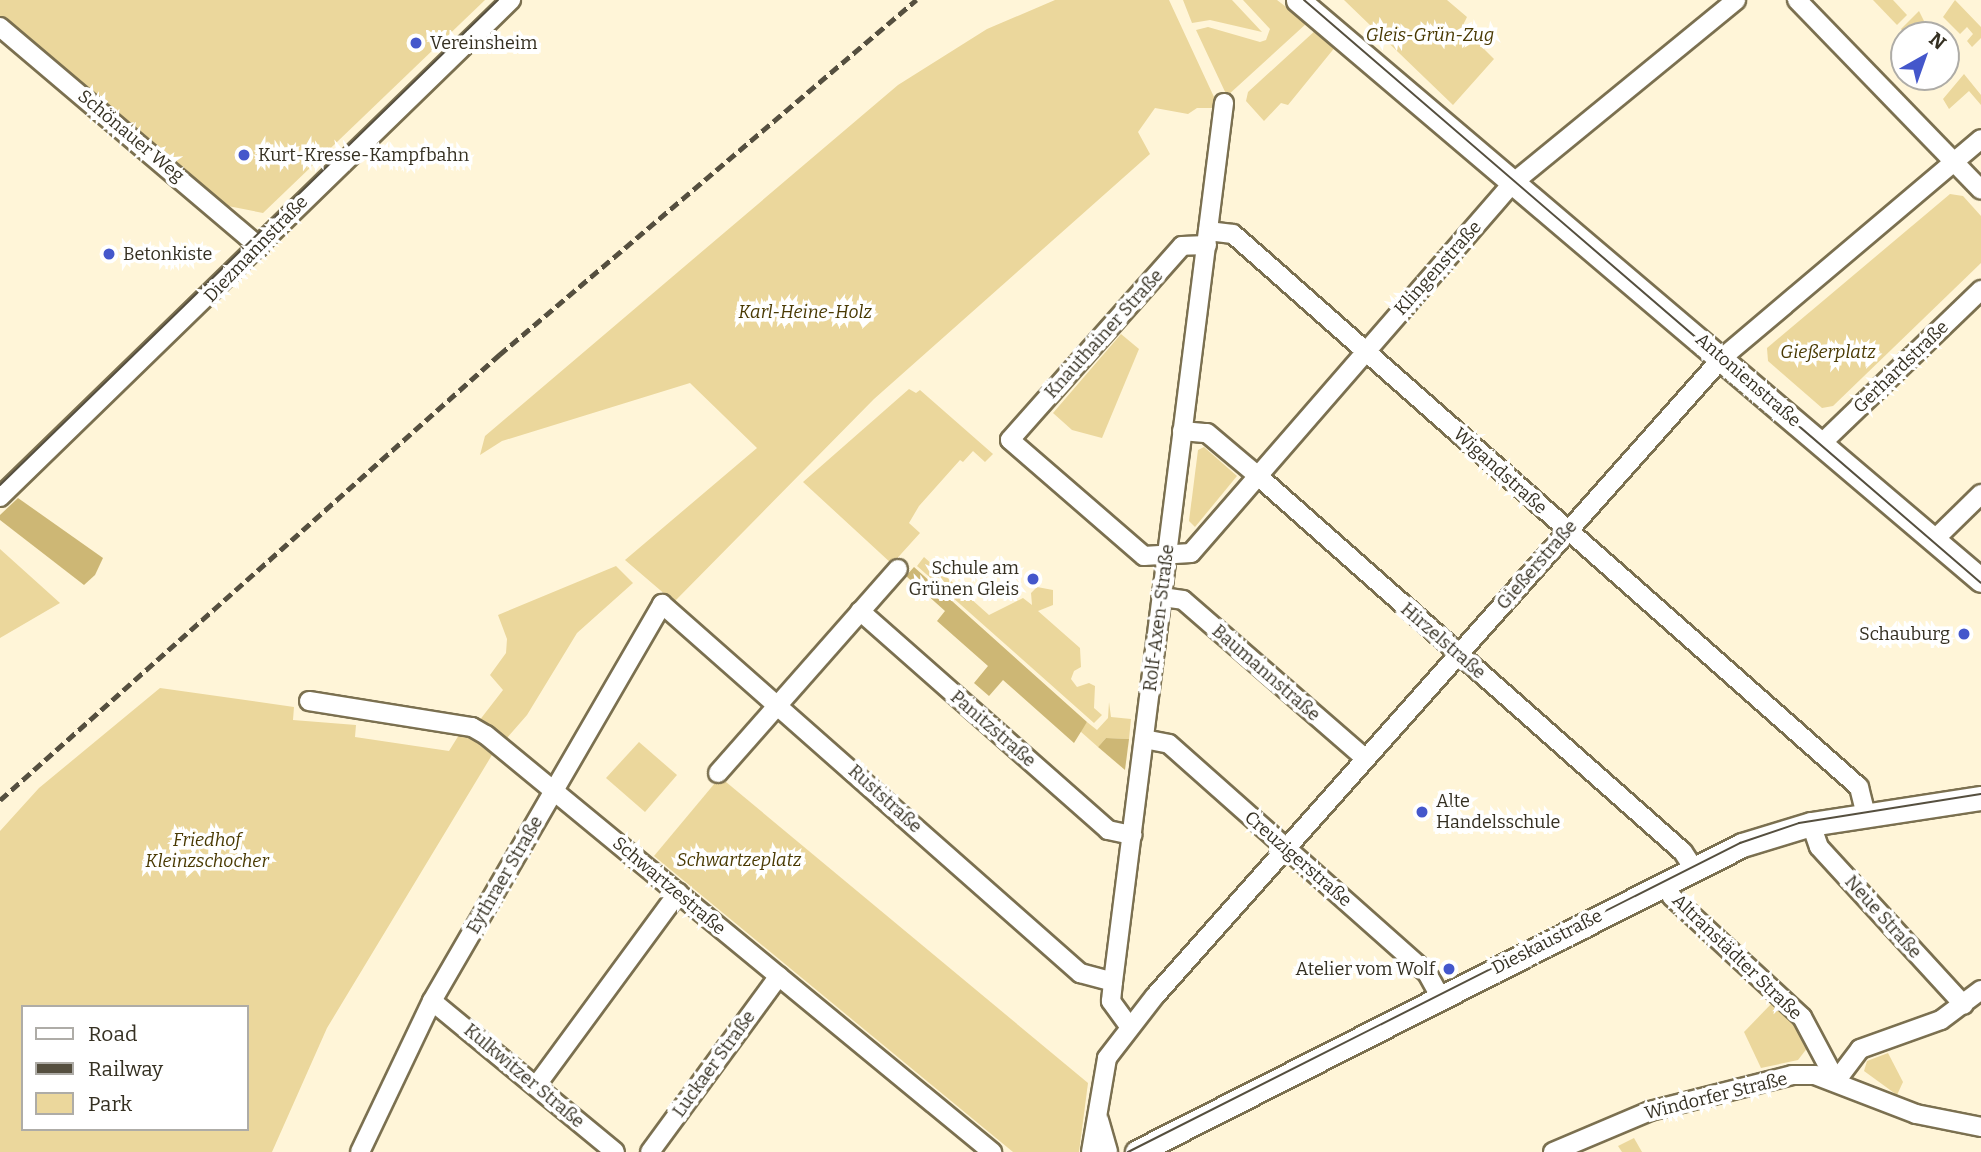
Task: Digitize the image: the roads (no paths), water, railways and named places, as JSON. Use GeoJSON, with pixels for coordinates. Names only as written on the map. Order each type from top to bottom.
{"type":"FeatureCollection","features":[{"type":"Feature","properties":{"kind":"main road","name":"Antonienstraße"},"geometry":{"type":"LineString","coordinates":[[1310,4],[1981,580]]}},
{"type":"Feature","properties":{"kind":"main road","name":"Dieskaustraße"},"geometry":{"type":"LineString","coordinates":[[1137,1152],[1664,883],[1758,839],[1811,824],[1981,798]]}},
{"type":"Feature","properties":{"kind":"street","name":"Diezmannstraße"},"geometry":{"type":"LineString","coordinates":[[0,497],[511,0]]}},
{"type":"Feature","properties":{"kind":"street","name":"Klingenstraße"},"geometry":{"type":"LineString","coordinates":[[1166,558],[1191,553],[1365,350],[1516,181],[1736,0]]}},
{"type":"Feature","properties":{"kind":"street"},"geometry":{"type":"LineString","coordinates":[[1797,0],[1981,190]]}},
{"type":"Feature","properties":{"kind":"street","name":"Schönauer Weg"},"geometry":{"type":"LineString","coordinates":[[0,27],[259,247]]}},
{"type":"Feature","properties":{"kind":"street","name":"Rolf-Axen-Straße"},"geometry":{"type":"LineString","coordinates":[[1129,1026],[1111,1001],[1224,103]]}},
{"type":"Feature","properties":{"kind":"street","name":"Gießerstraße"},"geometry":{"type":"LineString","coordinates":[[1129,1026],[1722,358],[1981,139]]}},
{"type":"Feature","properties":{"kind":"street","name":"Wigandstraße"},"geometry":{"type":"LineString","coordinates":[[1208,238],[1233,234],[1859,787],[1866,816]]}},
{"type":"Feature","properties":{"kind":"street","name":"Knauthainer Straße"},"geometry":{"type":"LineString","coordinates":[[1166,558],[1135,552],[1010,440],[1182,246],[1208,238]]}},
{"type":"Feature","properties":{"kind":"street","name":"Gerhardstraße"},"geometry":{"type":"LineString","coordinates":[[1822,443],[1981,290]]}},
{"type":"Feature","properties":{"kind":"street","name":"Hirzelstraße"},"geometry":{"type":"LineString","coordinates":[[1182,431],[1207,433],[1258,476],[1683,852],[1694,869]]}},
{"type":"Feature","properties":{"kind":"street"},"geometry":{"type":"LineString","coordinates":[[1934,540],[1981,494]]}},
{"type":"Feature","properties":{"kind":"street"},"geometry":{"type":"LineString","coordinates":[[718,773],[898,569]]}},
{"type":"Feature","properties":{"kind":"street","name":"Baumannstraße"},"geometry":{"type":"LineString","coordinates":[[1162,597],[1183,600],[1366,759]]}},
{"type":"Feature","properties":{"kind":"street","name":"Ruststraße"},"geometry":{"type":"LineString","coordinates":[[662,604],[1080,973],[1113,982]]}},
{"type":"Feature","properties":{"kind":"street","name":"Eythraer Straße"},"geometry":{"type":"LineString","coordinates":[[365,1150],[432,1001],[662,604]]}},
{"type":"Feature","properties":{"kind":"street","name":"Panitzstraße"},"geometry":{"type":"LineString","coordinates":[[860,611],[1108,830],[1132,835]]}},
{"type":"Feature","properties":{"kind":"street","name":"Schwartzestraße"},"geometry":{"type":"LineString","coordinates":[[309,701],[472,727],[554,789],[992,1152]]}},
{"type":"Feature","properties":{"kind":"street","name":"Creuzigerstraße"},"geometry":{"type":"LineString","coordinates":[[1144,739],[1169,744],[1427,973],[1440,996]]}},
{"type":"Feature","properties":{"kind":"street","name":"Neue Straße"},"geometry":{"type":"LineString","coordinates":[[1811,824],[1819,847],[1975,998]]}},
{"type":"Feature","properties":{"kind":"street","name":"Altranstädter Straße"},"geometry":{"type":"LineString","coordinates":[[1664,883],[1672,897],[1802,1017],[1836,1081]]}},
{"type":"Feature","properties":{"kind":"street"},"geometry":{"type":"LineString","coordinates":[[536,1086],[678,893]]}},
{"type":"Feature","properties":{"kind":"street","name":"Luckaer Straße"},"geometry":{"type":"LineString","coordinates":[[649,1152],[779,976]]}},
{"type":"Feature","properties":{"kind":"street"},"geometry":{"type":"LineString","coordinates":[[1975,998],[1941,1020],[1860,1049],[1836,1081],[1916,1114],[1981,1127]]}},
{"type":"Feature","properties":{"kind":"street","name":"Kulkwitzer Straße"},"geometry":{"type":"LineString","coordinates":[[432,1001],[615,1152]]}},
{"type":"Feature","properties":{"kind":"street"},"geometry":{"type":"LineString","coordinates":[[1091,1152],[1091,1134],[1099,1120],[1107,1058],[1129,1026]]}},
{"type":"Feature","properties":{"kind":"street","name":"Windorfer Straße"},"geometry":{"type":"LineString","coordinates":[[1553,1152],[1675,1103],[1793,1075],[1836,1081]]}},
{"type":"Feature","properties":{"kind":"street"},"geometry":{"type":"LineString","coordinates":[[1099,1120],[1108,1152]]}},
{"type":"Feature","properties":{"kind":"tram line"},"geometry":{"type":"LineString","coordinates":[[0,485],[498,0]]}},
{"type":"Feature","properties":{"kind":"tram line"},"geometry":{"type":"LineString","coordinates":[[1304,0],[1981,583]]}},
{"type":"Feature","properties":{"kind":"tram line"},"geometry":{"type":"LineString","coordinates":[[1128,1152],[1740,843],[1799,823],[1981,794]]}},
{"type":"Feature","properties":{"kind":"railway"},"geometry":{"type":"LineString","coordinates":[[0,800],[499,355],[916,0]]}},
{"type":"Feature","properties":{"kind":"place","name":"Vereinsheim"},"geometry":{"type":"Point","coordinates":[416,43]}},
{"type":"Feature","properties":{"kind":"place","name":"Kurt-Kresse-Kampfbahn"},"geometry":{"type":"Point","coordinates":[244,155]}},
{"type":"Feature","properties":{"kind":"place","name":"Betonkiste"},"geometry":{"type":"Point","coordinates":[109,254]}},
{"type":"Feature","properties":{"kind":"place","name":"Schule am Grünen Gleis"},"geometry":{"type":"Point","coordinates":[1033,579]}},
{"type":"Feature","properties":{"kind":"place","name":"Schauburg"},"geometry":{"type":"Point","coordinates":[1964,634]}},
{"type":"Feature","properties":{"kind":"place","name":"Alte Handelsschule"},"geometry":{"type":"Point","coordinates":[1422,812]}},
{"type":"Feature","properties":{"kind":"place","name":"Atelier vom Wolf"},"geometry":{"type":"Point","coordinates":[1449,969]}},
{"type":"Feature","properties":{"kind":"park label","name":"Gleis-Grün-Zug"},"geometry":{"type":"Point","coordinates":[1430,35]}},
{"type":"Feature","properties":{"kind":"park label","name":"Karl-Heine-Holz"},"geometry":{"type":"Point","coordinates":[805,312]}},
{"type":"Feature","properties":{"kind":"park label","name":"Gießerplatz"},"geometry":{"type":"Point","coordinates":[1828,352]}},
{"type":"Feature","properties":{"kind":"park label","name":"Friedhof Kleinzschocher"},"geometry":{"type":"Point","coordinates":[207,851]}},
{"type":"Feature","properties":{"kind":"park label","name":"Schwartzeplatz"},"geometry":{"type":"Point","coordinates":[739,860]}}]}
